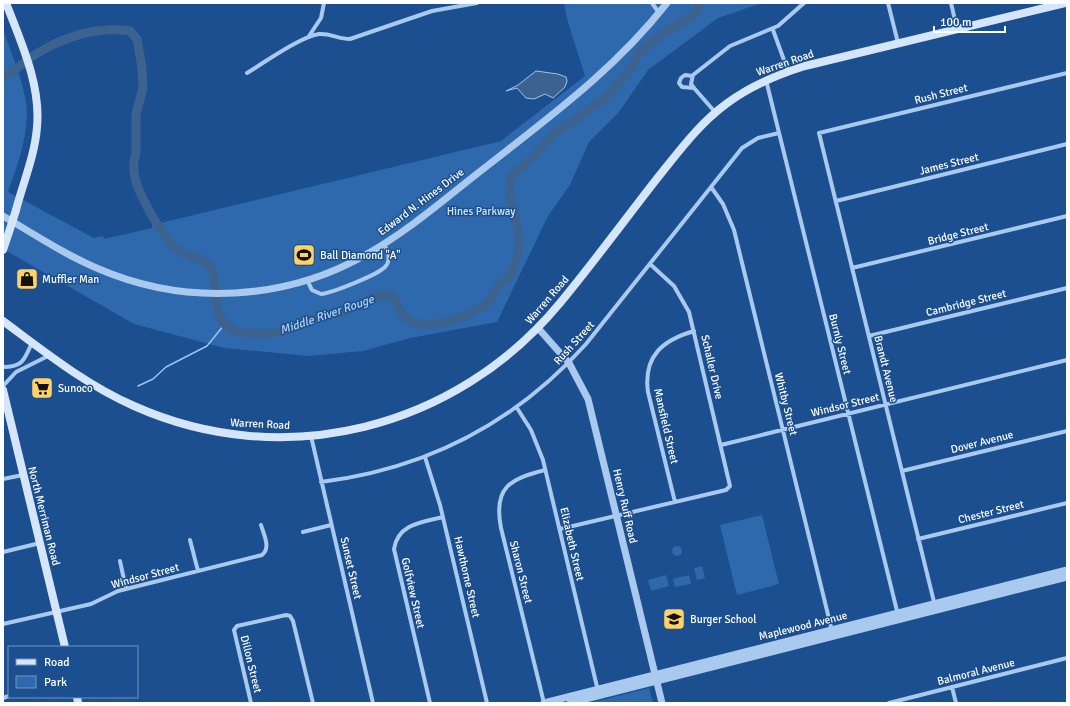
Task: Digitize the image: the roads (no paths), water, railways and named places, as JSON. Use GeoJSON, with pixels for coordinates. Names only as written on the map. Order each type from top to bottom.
{"type":"FeatureCollection","features":[{"type":"Feature","properties":{"kind":"main road"},"geometry":{"type":"LineString","coordinates":[[3,250],[16,210],[37,128],[37,99],[30,70],[6,3]]}},
{"type":"Feature","properties":{"kind":"main road","name":"Warren Road"},"geometry":{"type":"LineString","coordinates":[[3,321],[48,356],[116,398],[174,421],[201,429],[237,435],[279,438],[311,436],[373,426],[406,415],[434,403],[486,373],[514,351],[538,328],[560,303],[688,140],[715,112],[739,95],[766,80],[788,71],[1066,3]]}},
{"type":"Feature","properties":{"kind":"main road","name":"North Merriman Road"},"geometry":{"type":"LineString","coordinates":[[3,390],[5,405],[65,646]]}},
{"type":"Feature","properties":{"kind":"street"},"geometry":{"type":"LineString","coordinates":[[308,37],[321,18],[324,3]]}},
{"type":"Feature","properties":{"kind":"street"},"geometry":{"type":"LineString","coordinates":[[247,73],[308,37],[330,34],[341,38],[350,39],[426,12],[477,3]]}},
{"type":"Feature","properties":{"kind":"street"},"geometry":{"type":"LineString","coordinates":[[652,3],[659,13]]}},
{"type":"Feature","properties":{"kind":"street","name":"Edward N. Hines Drive"},"geometry":{"type":"LineString","coordinates":[[3,216],[79,260],[118,277],[161,288],[224,294],[264,290],[307,280],[343,267],[384,244],[596,80],[629,47],[667,3]]}},
{"type":"Feature","properties":{"kind":"street"},"geometry":{"type":"LineString","coordinates":[[715,112],[692,84],[692,76],[696,71],[730,46],[773,30],[804,3]]}},
{"type":"Feature","properties":{"kind":"street"},"geometry":{"type":"LineString","coordinates":[[888,3],[898,44]]}},
{"type":"Feature","properties":{"kind":"street"},"geometry":{"type":"LineString","coordinates":[[951,3],[957,29]]}},
{"type":"Feature","properties":{"kind":"street"},"geometry":{"type":"LineString","coordinates":[[773,30],[788,71]]}},
{"type":"Feature","properties":{"kind":"street","name":"Rush Street"},"geometry":{"type":"LineString","coordinates":[[819,133],[1067,73]]}},
{"type":"Feature","properties":{"kind":"street"},"geometry":{"type":"LineString","coordinates":[[692,76],[685,75],[681,78],[679,83],[682,87],[694,88]]}},
{"type":"Feature","properties":{"kind":"street","name":"Burnly Street"},"geometry":{"type":"LineString","coordinates":[[766,80],[898,616]]}},
{"type":"Feature","properties":{"kind":"street","name":"Rush Street"},"geometry":{"type":"LineString","coordinates":[[321,482],[372,474],[425,457],[470,437],[517,408],[569,363],[596,333],[746,145],[758,138],[779,132]]}},
{"type":"Feature","properties":{"kind":"street","name":"Brandt Avenue"},"geometry":{"type":"LineString","coordinates":[[819,133],[935,607]]}},
{"type":"Feature","properties":{"kind":"street","name":"James Street"},"geometry":{"type":"LineString","coordinates":[[836,201],[1067,144]]}},
{"type":"Feature","properties":{"kind":"street","name":"Whitby Street"},"geometry":{"type":"LineString","coordinates":[[711,187],[723,204],[734,230],[832,633]]}},
{"type":"Feature","properties":{"kind":"street","name":"Bridge Street"},"geometry":{"type":"LineString","coordinates":[[852,268],[1067,216]]}},
{"type":"Feature","properties":{"kind":"street"},"geometry":{"type":"LineString","coordinates":[[307,280],[312,290],[321,294],[370,275],[385,267],[389,260],[388,252],[384,244]]}},
{"type":"Feature","properties":{"kind":"street","name":"Schaller Drive"},"geometry":{"type":"LineString","coordinates":[[650,264],[669,280],[680,293],[689,312],[730,482],[729,487],[726,490],[675,502]]}},
{"type":"Feature","properties":{"kind":"street","name":"Cambridge Street"},"geometry":{"type":"LineString","coordinates":[[869,336],[1067,288]]}},
{"type":"Feature","properties":{"kind":"street","name":"Henry Ruff Road"},"geometry":{"type":"LineString","coordinates":[[538,328],[569,363],[581,383],[592,413],[662,703]]}},
{"type":"Feature","properties":{"kind":"street","name":"Mansfield Street"},"geometry":{"type":"LineString","coordinates":[[675,502],[648,392],[648,376],[652,360],[661,346],[675,337],[694,331]]}},
{"type":"Feature","properties":{"kind":"street"},"geometry":{"type":"LineString","coordinates":[[3,367],[13,366],[25,360],[32,343]]}},
{"type":"Feature","properties":{"kind":"street"},"geometry":{"type":"LineString","coordinates":[[3,386],[16,372],[48,356]]}},
{"type":"Feature","properties":{"kind":"street","name":"Windsor Street"},"geometry":{"type":"LineString","coordinates":[[721,445],[1067,360]]}},
{"type":"Feature","properties":{"kind":"street","name":"Elizabeth Street"},"geometry":{"type":"LineString","coordinates":[[517,408],[535,438],[545,470],[598,692]]}},
{"type":"Feature","properties":{"kind":"street","name":"Dover Avenue"},"geometry":{"type":"LineString","coordinates":[[902,471],[1067,431]]}},
{"type":"Feature","properties":{"kind":"street","name":"Sunset Street"},"geometry":{"type":"LineString","coordinates":[[311,436],[373,703]]}},
{"type":"Feature","properties":{"kind":"street","name":"Hawthorne Street"},"geometry":{"type":"LineString","coordinates":[[425,457],[443,517],[487,703]]}},
{"type":"Feature","properties":{"kind":"street","name":"Sharon Street"},"geometry":{"type":"LineString","coordinates":[[544,703],[501,528],[499,510],[502,494],[512,482],[525,475],[545,470]]}},
{"type":"Feature","properties":{"kind":"street"},"geometry":{"type":"LineString","coordinates":[[3,479],[23,475]]}},
{"type":"Feature","properties":{"kind":"street"},"geometry":{"type":"LineString","coordinates":[[560,529],[675,502]]}},
{"type":"Feature","properties":{"kind":"street","name":"Chester Street"},"geometry":{"type":"LineString","coordinates":[[918,539],[1067,503]]}},
{"type":"Feature","properties":{"kind":"street","name":"Golfview Street"},"geometry":{"type":"LineString","coordinates":[[430,703],[394,549],[397,538],[406,528],[443,517]]}},
{"type":"Feature","properties":{"kind":"street","name":"Windsor Street"},"geometry":{"type":"LineString","coordinates":[[3,624],[91,604],[115,592],[264,553],[267,546],[261,525]]}},
{"type":"Feature","properties":{"kind":"street"},"geometry":{"type":"LineString","coordinates":[[303,532],[331,525]]}},
{"type":"Feature","properties":{"kind":"street"},"geometry":{"type":"LineString","coordinates":[[190,540],[198,571]]}},
{"type":"Feature","properties":{"kind":"street"},"geometry":{"type":"LineString","coordinates":[[3,552],[40,543]]}},
{"type":"Feature","properties":{"kind":"street"},"geometry":{"type":"LineString","coordinates":[[120,561],[126,589]]}},
{"type":"Feature","properties":{"kind":"street","name":"Maplewood Avenue"},"geometry":{"type":"LineString","coordinates":[[544,703],[656,678],[1027,583],[1067,570]]}},
{"type":"Feature","properties":{"kind":"street","name":"Maplewood Avenue"},"geometry":{"type":"LineString","coordinates":[[1027,583],[1067,577]]}},
{"type":"Feature","properties":{"kind":"street","name":"Dillon Street"},"geometry":{"type":"LineString","coordinates":[[251,703],[234,628],[286,615],[293,621],[313,703]]}},
{"type":"Feature","properties":{"kind":"street","name":"Balmoral Avenue"},"geometry":{"type":"LineString","coordinates":[[889,703],[1067,658]]}},
{"type":"Feature","properties":{"kind":"street"},"geometry":{"type":"LineString","coordinates":[[952,687],[956,703]]}},
{"type":"Feature","properties":{"kind":"street","name":"Maplewood Avenue"},"geometry":{"type":"LineString","coordinates":[[570,703],[598,692]]}},
{"type":"Feature","properties":{"kind":"waterway","name":"Middle River Rouge"},"geometry":{"type":"LineString","coordinates":[[3,77],[36,54],[69,38],[81,34],[105,30],[130,31],[137,39],[142,68],[143,88],[136,114],[136,153],[134,168],[137,185],[158,226],[171,243],[181,252],[198,258],[206,262],[211,267],[214,276],[218,311],[221,319],[231,329],[249,333],[275,333],[308,320],[337,313],[367,300],[385,295],[391,295],[394,298],[403,315],[407,319],[415,323],[438,323],[462,317],[482,307],[491,299],[500,284],[506,280],[512,270],[519,249],[519,240],[510,195],[511,177],[535,155],[554,133],[574,121],[608,95],[631,69],[637,56],[644,48],[668,30],[691,17],[699,8],[700,3]]}},
{"type":"Feature","properties":{"kind":"waterway"},"geometry":{"type":"LineString","coordinates":[[138,386],[153,379],[166,367],[207,346],[224,325]]}},
{"type":"Feature","properties":{"kind":"place","name":"Ball Diamond \"A\""},"geometry":{"type":"Point","coordinates":[304,255]}},
{"type":"Feature","properties":{"kind":"place","name":"Muffler Man"},"geometry":{"type":"Point","coordinates":[27,279]}},
{"type":"Feature","properties":{"kind":"place","name":"Sunoco"},"geometry":{"type":"Point","coordinates":[42,388]}},
{"type":"Feature","properties":{"kind":"place","name":"Burger School"},"geometry":{"type":"Point","coordinates":[674,619]}},
{"type":"Feature","properties":{"kind":"park label","name":"Hines Parkway"},"geometry":{"type":"Point","coordinates":[481,211]}}]}
